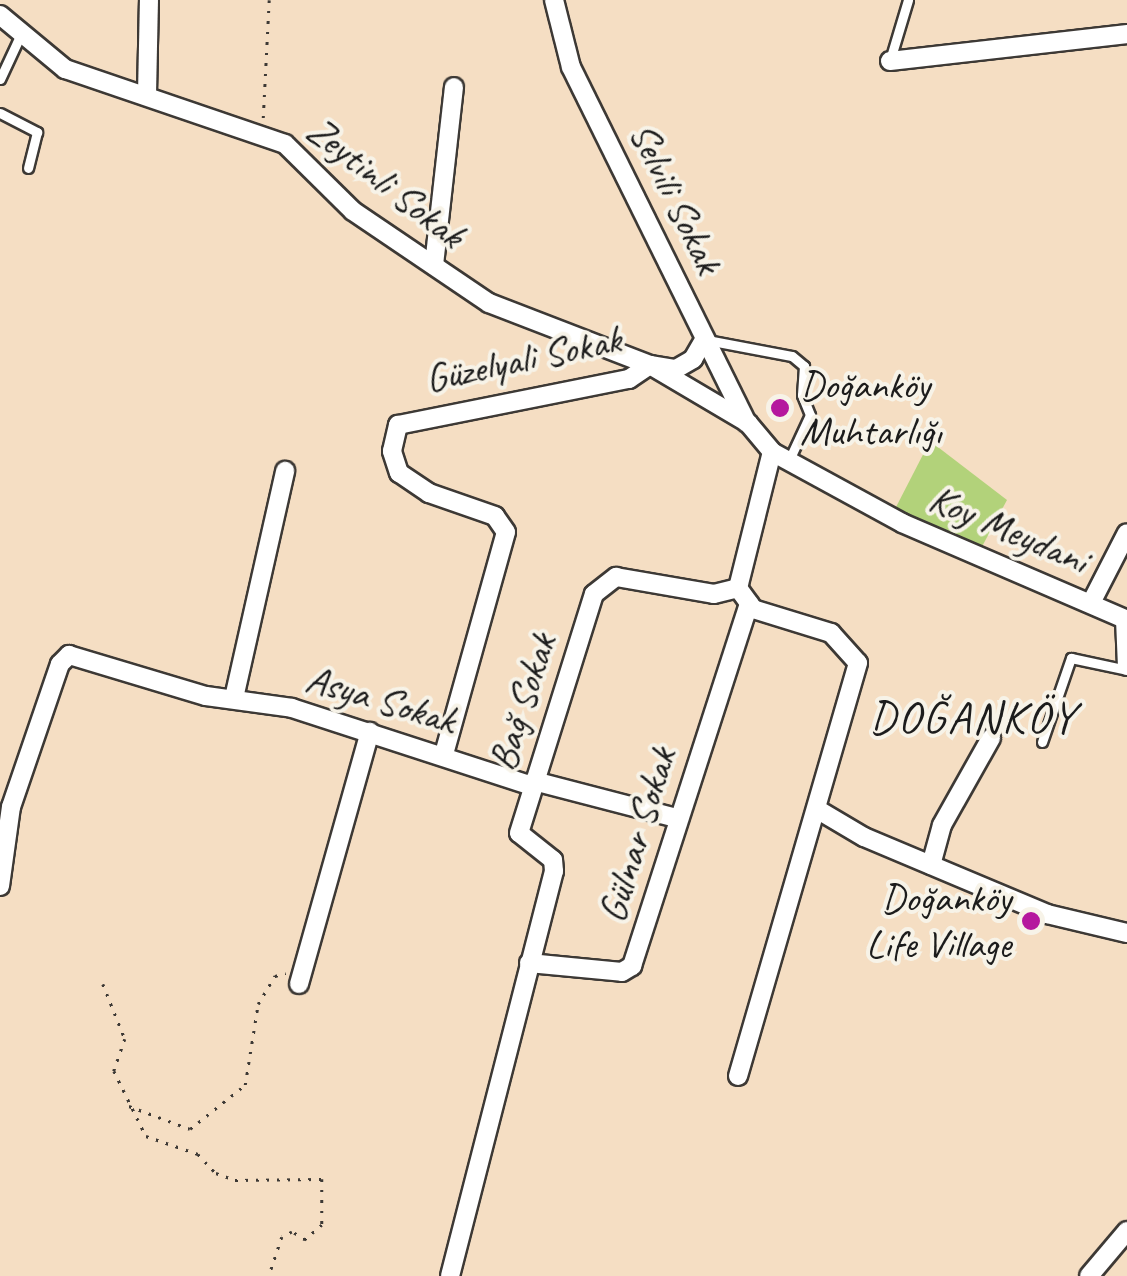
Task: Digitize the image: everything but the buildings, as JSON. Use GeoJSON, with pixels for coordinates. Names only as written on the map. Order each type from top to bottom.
{"type":"FeatureCollection","features":[{"type":"Feature","properties":{"kind":"street"},"geometry":{"type":"LineString","coordinates":[[147,94],[149,0]]}},
{"type":"Feature","properties":{"kind":"street","name":"Selvili Sokak"},"geometry":{"type":"LineString","coordinates":[[554,0],[571,66],[748,423]]}},
{"type":"Feature","properties":{"kind":"street","name":"Zeytinli Sokak"},"geometry":{"type":"LineString","coordinates":[[0,15],[65,69],[262,134],[306,160],[353,211],[489,303],[650,365],[748,423],[781,456]]}},
{"type":"Feature","properties":{"kind":"street"},"geometry":{"type":"LineString","coordinates":[[890,61],[1127,34]]}},
{"type":"Feature","properties":{"kind":"street"},"geometry":{"type":"LineString","coordinates":[[434,265],[454,87]]}},
{"type":"Feature","properties":{"kind":"street"},"geometry":{"type":"LineString","coordinates":[[650,365],[676,369],[693,359],[704,340]]}},
{"type":"Feature","properties":{"kind":"street","name":"Güzelyali Sokak"},"geometry":{"type":"LineString","coordinates":[[444,754],[506,532],[494,516],[429,493],[399,473],[392,450],[398,425],[629,379],[650,365]]}},
{"type":"Feature","properties":{"kind":"street","name":"Gülnar Sokak"},"geometry":{"type":"LineString","coordinates":[[529,963],[622,972],[632,966],[781,456]]}},
{"type":"Feature","properties":{"kind":"street","name":"Koy Meydani"},"geometry":{"type":"LineString","coordinates":[[781,456],[943,544],[1092,602],[1124,619],[1127,668]]}},
{"type":"Feature","properties":{"kind":"street"},"geometry":{"type":"LineString","coordinates":[[234,698],[285,471]]}},
{"type":"Feature","properties":{"kind":"street"},"geometry":{"type":"LineString","coordinates":[[1092,602],[1127,533]]}},
{"type":"Feature","properties":{"kind":"street","name":"Bağ Sokak"},"geometry":{"type":"LineString","coordinates":[[529,963],[554,871],[553,860],[519,839],[533,784],[602,583],[616,576],[743,596]]}},
{"type":"Feature","properties":{"kind":"street"},"geometry":{"type":"LineString","coordinates":[[743,596],[831,633],[858,663],[820,810]]}},
{"type":"Feature","properties":{"kind":"street","name":"Asya Sokak"},"geometry":{"type":"LineString","coordinates":[[0,886],[11,808],[60,664],[70,656],[206,696],[234,698],[370,732],[533,784],[676,818]]}},
{"type":"Feature","properties":{"kind":"street"},"geometry":{"type":"LineString","coordinates":[[300,977],[370,732]]}},
{"type":"Feature","properties":{"kind":"street"},"geometry":{"type":"LineString","coordinates":[[931,865],[942,825],[991,738]]}},
{"type":"Feature","properties":{"kind":"street"},"geometry":{"type":"LineString","coordinates":[[738,1076],[811,812],[820,810],[931,865],[1047,914],[1127,933]]}},
{"type":"Feature","properties":{"kind":"street"},"geometry":{"type":"LineString","coordinates":[[450,1276],[529,963]]}},
{"type":"Feature","properties":{"kind":"street"},"geometry":{"type":"LineString","coordinates":[[1089,1276],[1127,1231]]}},
{"type":"Feature","properties":{"kind":"lane"},"geometry":{"type":"LineString","coordinates":[[890,61],[908,0]]}},
{"type":"Feature","properties":{"kind":"lane"},"geometry":{"type":"LineString","coordinates":[[0,79],[21,34]]}},
{"type":"Feature","properties":{"kind":"lane"},"geometry":{"type":"LineString","coordinates":[[0,113],[36,132],[28,168]]}},
{"type":"Feature","properties":{"kind":"lane"},"geometry":{"type":"LineString","coordinates":[[704,340],[792,356],[804,366],[810,415],[781,456]]}},
{"type":"Feature","properties":{"kind":"lane"},"geometry":{"type":"LineString","coordinates":[[1042,742],[1071,658],[1127,668]]}},
{"type":"Feature","properties":{"kind":"path"},"geometry":{"type":"LineString","coordinates":[[262,134],[270,0]]}},
{"type":"Feature","properties":{"kind":"path"},"geometry":{"type":"LineString","coordinates":[[128,1106],[190,1129],[245,1085],[258,1004],[276,976],[300,977]]}},
{"type":"Feature","properties":{"kind":"path"},"geometry":{"type":"LineString","coordinates":[[103,984],[124,1039],[114,1071],[146,1136],[198,1154],[225,1176],[322,1180],[322,1225],[305,1240],[292,1232],[282,1236],[270,1276]]}},
{"type":"Feature","properties":{"kind":"green space"},"geometry":{"type":"Polygon","coordinates":[[[930,441],[1007,500],[978,554],[894,511],[930,441]]]}},
{"type":"Feature","properties":{"kind":"place","name":"Doğanköy Muhtarlığı"},"geometry":{"type":"Point","coordinates":[780,408]}},
{"type":"Feature","properties":{"kind":"place","name":"Doğanköy Life Village"},"geometry":{"type":"Point","coordinates":[1031,921]}},
{"type":"Feature","properties":{"kind":"district","name":"DOĞANKÖY"},"geometry":{"type":"Point","coordinates":[973,718]}}]}
